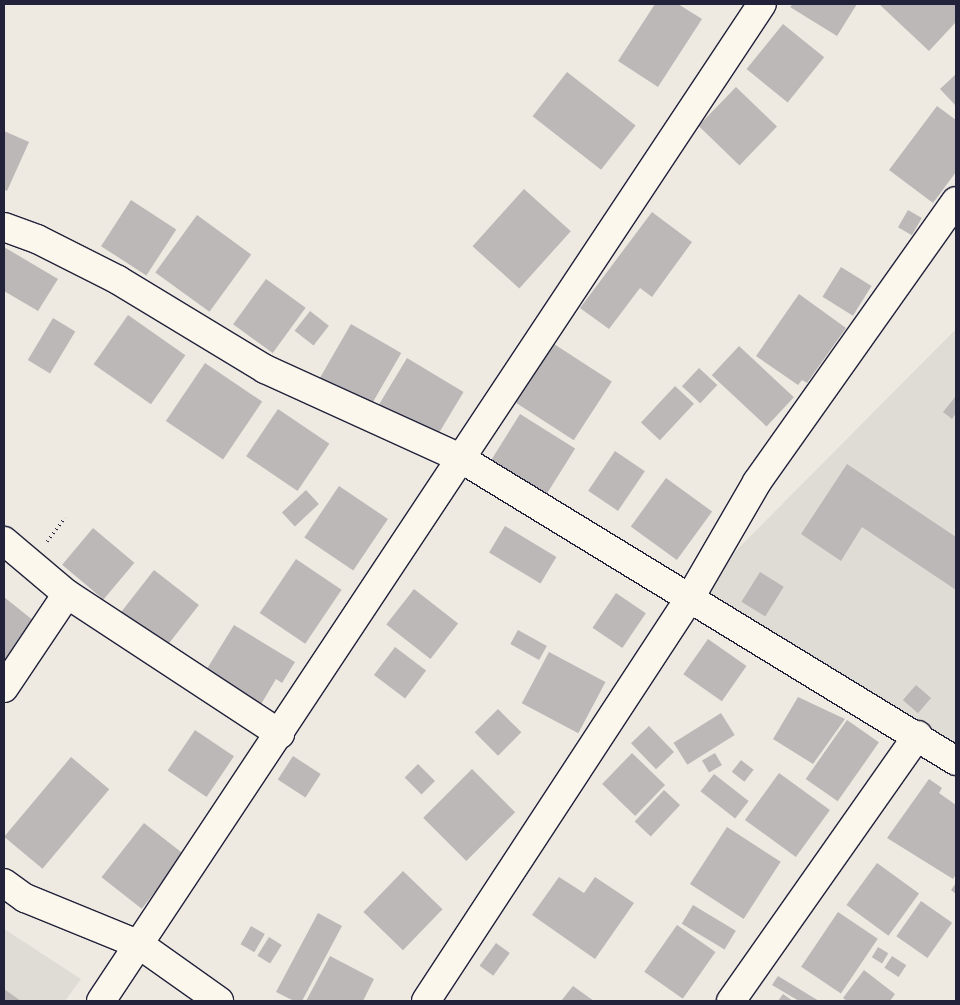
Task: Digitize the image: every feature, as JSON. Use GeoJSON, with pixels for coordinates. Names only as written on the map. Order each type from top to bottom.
{"type":"FeatureCollection","features":[{"type":"Feature","properties":{"kind":"street"},"geometry":{"type":"LineString","coordinates":[[101,1001],[280,734],[460,458],[762,4]]}},
{"type":"Feature","properties":{"kind":"street"},"geometry":{"type":"LineString","coordinates":[[426,1001],[690,596],[756,482],[956,201]]}},
{"type":"Feature","properties":{"kind":"street"},"geometry":{"type":"LineString","coordinates":[[4,227],[38,239],[118,280],[265,368],[460,458],[918,735],[956,761]]}},
{"type":"Feature","properties":{"kind":"street"},"geometry":{"type":"LineString","coordinates":[[4,541],[67,594],[280,734]]}},
{"type":"Feature","properties":{"kind":"street"},"geometry":{"type":"LineString","coordinates":[[4,688],[67,594]]}},
{"type":"Feature","properties":{"kind":"street"},"geometry":{"type":"LineString","coordinates":[[731,1001],[918,735]]}},
{"type":"Feature","properties":{"kind":"street"},"geometry":{"type":"LineString","coordinates":[[4,883],[24,898],[140,945],[219,1001]]}},
{"type":"Feature","properties":{"kind":"shaded area"},"geometry":{"type":"Polygon","coordinates":[[[956,329],[956,777],[691,596],[956,329]]]}},
{"type":"Feature","properties":{"kind":"shaded area"},"geometry":{"type":"Polygon","coordinates":[[[4,929],[81,979],[65,1001],[4,1001],[4,929]]]}},
{"type":"Feature","properties":{"kind":"building"},"geometry":{"type":"Polygon","coordinates":[[[655,4],[678,4],[702,19],[658,87],[618,61],[655,4]]]}},
{"type":"Feature","properties":{"kind":"building"},"geometry":{"type":"Polygon","coordinates":[[[793,4],[857,4],[837,36],[790,7],[793,4]]]}},
{"type":"Feature","properties":{"kind":"building"},"geometry":{"type":"Polygon","coordinates":[[[879,4],[956,4],[956,22],[929,51],[879,4]]]}},
{"type":"Feature","properties":{"kind":"building"},"geometry":{"type":"Polygon","coordinates":[[[783,24],[824,57],[788,102],[746,69],[783,24]]]}},
{"type":"Feature","properties":{"kind":"building"},"geometry":{"type":"Polygon","coordinates":[[[567,72],[636,126],[601,170],[533,116],[567,72]]]}},
{"type":"Feature","properties":{"kind":"building"},"geometry":{"type":"Polygon","coordinates":[[[956,74],[956,106],[940,89],[956,74]]]}},
{"type":"Feature","properties":{"kind":"building"},"geometry":{"type":"Polygon","coordinates":[[[736,87],[777,127],[739,165],[698,126],[736,87]]]}},
{"type":"Feature","properties":{"kind":"building"},"geometry":{"type":"Polygon","coordinates":[[[937,106],[956,120],[956,172],[933,203],[889,170],[937,106]]]}},
{"type":"Feature","properties":{"kind":"building"},"geometry":{"type":"Polygon","coordinates":[[[4,131],[29,142],[7,191],[4,190],[4,131]]]}},
{"type":"Feature","properties":{"kind":"building"},"geometry":{"type":"Polygon","coordinates":[[[524,189],[571,231],[519,288],[472,246],[524,189]]]}},
{"type":"Feature","properties":{"kind":"building"},"geometry":{"type":"Polygon","coordinates":[[[131,200],[176,229],[146,276],[101,246],[131,200]]]}},
{"type":"Feature","properties":{"kind":"building"},"geometry":{"type":"Polygon","coordinates":[[[908,210],[922,218],[912,235],[898,227],[908,210]]]}},
{"type":"Feature","properties":{"kind":"building"},"geometry":{"type":"Polygon","coordinates":[[[652,212],[692,242],[652,297],[640,288],[609,329],[580,308],[652,212]]]}},
{"type":"Feature","properties":{"kind":"building"},"geometry":{"type":"Polygon","coordinates":[[[197,215],[251,254],[209,312],[155,272],[197,215]]]}},
{"type":"Feature","properties":{"kind":"building"},"geometry":{"type":"Polygon","coordinates":[[[4,247],[58,279],[38,311],[4,291],[4,247]]]}},
{"type":"Feature","properties":{"kind":"building"},"geometry":{"type":"Polygon","coordinates":[[[841,267],[872,286],[853,316],[822,297],[841,267]]]}},
{"type":"Feature","properties":{"kind":"building"},"geometry":{"type":"Polygon","coordinates":[[[266,279],[306,308],[273,353],[233,324],[266,279]]]}},
{"type":"Feature","properties":{"kind":"building"},"geometry":{"type":"Polygon","coordinates":[[[799,294],[846,328],[807,383],[802,380],[798,385],[756,356],[799,294]]]}},
{"type":"Feature","properties":{"kind":"building"},"geometry":{"type":"Polygon","coordinates":[[[310,311],[329,326],[314,345],[295,331],[310,311]]]}},
{"type":"Feature","properties":{"kind":"building"},"geometry":{"type":"Polygon","coordinates":[[[128,315],[185,355],[151,404],[94,364],[128,315]]]}},
{"type":"Feature","properties":{"kind":"building"},"geometry":{"type":"Polygon","coordinates":[[[53,318],[75,331],[50,373],[28,360],[53,318]]]}},
{"type":"Feature","properties":{"kind":"building"},"geometry":{"type":"Polygon","coordinates":[[[351,324],[401,353],[370,407],[320,378],[351,324]]]}},
{"type":"Feature","properties":{"kind":"building"},"geometry":{"type":"Polygon","coordinates":[[[554,344],[612,382],[574,440],[516,403],[554,344]]]}},
{"type":"Feature","properties":{"kind":"building"},"geometry":{"type":"Polygon","coordinates":[[[739,346],[794,397],[767,426],[712,375],[739,346]]]}},
{"type":"Feature","properties":{"kind":"building"},"geometry":{"type":"Polygon","coordinates":[[[407,358],[464,392],[429,450],[372,416],[407,358]]]}},
{"type":"Feature","properties":{"kind":"building"},"geometry":{"type":"Polygon","coordinates":[[[205,363],[262,402],[223,460],[166,421],[205,363]]]}},
{"type":"Feature","properties":{"kind":"building"},"geometry":{"type":"Polygon","coordinates":[[[699,368],[717,385],[700,403],[682,386],[699,368]]]}},
{"type":"Feature","properties":{"kind":"building"},"geometry":{"type":"Polygon","coordinates":[[[675,386],[694,404],[660,440],[641,423],[675,386]]]}},
{"type":"Feature","properties":{"kind":"building"},"geometry":{"type":"Polygon","coordinates":[[[956,396],[956,413],[952,419],[943,412],[956,396]]]}},
{"type":"Feature","properties":{"kind":"building"},"geometry":{"type":"Polygon","coordinates":[[[278,409],[329,444],[298,491],[246,456],[278,409]]]}},
{"type":"Feature","properties":{"kind":"building"},"geometry":{"type":"Polygon","coordinates":[[[520,414],[575,448],[536,511],[481,477],[520,414]]]}},
{"type":"Feature","properties":{"kind":"building"},"geometry":{"type":"Polygon","coordinates":[[[615,451],[645,471],[618,511],[588,491],[615,451]]]}},
{"type":"Feature","properties":{"kind":"building"},"geometry":{"type":"Polygon","coordinates":[[[847,464],[956,537],[956,590],[862,527],[841,561],[801,534],[847,464]]]}},
{"type":"Feature","properties":{"kind":"building"},"geometry":{"type":"Polygon","coordinates":[[[666,478],[712,512],[677,560],[631,527],[666,478]]]}},
{"type":"Feature","properties":{"kind":"building"},"geometry":{"type":"Polygon","coordinates":[[[339,486],[388,519],[353,570],[304,537],[339,486]]]}},
{"type":"Feature","properties":{"kind":"building"},"geometry":{"type":"Polygon","coordinates":[[[306,490],[319,504],[295,526],[282,513],[306,490]]]}},
{"type":"Feature","properties":{"kind":"building"},"geometry":{"type":"Polygon","coordinates":[[[505,526],[556,557],[540,583],[489,553],[505,526]]]}},
{"type":"Feature","properties":{"kind":"building"},"geometry":{"type":"Polygon","coordinates":[[[93,528],[134,563],[104,599],[62,565],[93,528]]]}},
{"type":"Feature","properties":{"kind":"building"},"geometry":{"type":"Polygon","coordinates":[[[296,559],[342,590],[305,644],[260,613],[296,559]]]}},
{"type":"Feature","properties":{"kind":"building"},"geometry":{"type":"Polygon","coordinates":[[[154,570],[199,605],[166,647],[121,612],[154,570]]]}},
{"type":"Feature","properties":{"kind":"building"},"geometry":{"type":"Polygon","coordinates":[[[760,572],[784,587],[765,617],[741,602],[760,572]]]}},
{"type":"Feature","properties":{"kind":"building"},"geometry":{"type":"Polygon","coordinates":[[[414,589],[458,623],[430,659],[386,624],[414,589]]]}},
{"type":"Feature","properties":{"kind":"building"},"geometry":{"type":"Polygon","coordinates":[[[616,593],[646,613],[622,648],[593,628],[616,593]]]}},
{"type":"Feature","properties":{"kind":"building"},"geometry":{"type":"Polygon","coordinates":[[[4,597],[34,621],[4,660],[4,597]]]}},
{"type":"Feature","properties":{"kind":"building"},"geometry":{"type":"Polygon","coordinates":[[[234,625],[295,662],[282,683],[276,679],[260,706],[205,672],[234,625]]]}},
{"type":"Feature","properties":{"kind":"building"},"geometry":{"type":"Polygon","coordinates":[[[518,630],[547,646],[539,660],[510,644],[518,630]]]}},
{"type":"Feature","properties":{"kind":"building"},"geometry":{"type":"Polygon","coordinates":[[[708,639],[747,666],[722,701],[683,674],[708,639]]]}},
{"type":"Feature","properties":{"kind":"building"},"geometry":{"type":"Polygon","coordinates":[[[395,647],[426,670],[405,698],[374,675],[395,647]]]}},
{"type":"Feature","properties":{"kind":"building"},"geometry":{"type":"Polygon","coordinates":[[[549,652],[606,682],[578,733],[522,703],[549,652]]]}},
{"type":"Feature","properties":{"kind":"building"},"geometry":{"type":"Polygon","coordinates":[[[916,685],[931,698],[918,713],[903,700],[916,685]]]}},
{"type":"Feature","properties":{"kind":"building"},"geometry":{"type":"Polygon","coordinates":[[[798,697],[845,719],[813,764],[773,739],[798,697]]]}},
{"type":"Feature","properties":{"kind":"building"},"geometry":{"type":"Polygon","coordinates":[[[498,709],[521,732],[498,756],[475,732],[498,709]]]}},
{"type":"Feature","properties":{"kind":"building"},"geometry":{"type":"Polygon","coordinates":[[[721,713],[735,735],[687,765],[674,743],[721,713]]]}},
{"type":"Feature","properties":{"kind":"building"},"geometry":{"type":"Polygon","coordinates":[[[847,720],[879,742],[838,801],[806,779],[847,720]]]}},
{"type":"Feature","properties":{"kind":"building"},"geometry":{"type":"Polygon","coordinates":[[[649,726],[674,752],[656,769],[631,743],[649,726]]]}},
{"type":"Feature","properties":{"kind":"building"},"geometry":{"type":"Polygon","coordinates":[[[195,730],[234,756],[207,797],[168,771],[195,730]]]}},
{"type":"Feature","properties":{"kind":"building"},"geometry":{"type":"Polygon","coordinates":[[[632,753],[665,785],[635,816],[602,784],[632,753]]]}},
{"type":"Feature","properties":{"kind":"building"},"geometry":{"type":"Polygon","coordinates":[[[715,753],[722,765],[709,773],[702,760],[715,753]]]}},
{"type":"Feature","properties":{"kind":"building"},"geometry":{"type":"Polygon","coordinates":[[[293,756],[321,774],[305,797],[278,779],[293,756]]]}},
{"type":"Feature","properties":{"kind":"building"},"geometry":{"type":"Polygon","coordinates":[[[71,757],[109,789],[42,869],[4,837],[71,757]]]}},
{"type":"Feature","properties":{"kind":"building"},"geometry":{"type":"Polygon","coordinates":[[[741,760],[754,770],[744,782],[732,772],[741,760]]]}},
{"type":"Feature","properties":{"kind":"building"},"geometry":{"type":"Polygon","coordinates":[[[418,764],[435,781],[422,794],[405,777],[418,764]]]}},
{"type":"Feature","properties":{"kind":"building"},"geometry":{"type":"Polygon","coordinates":[[[472,769],[515,812],[466,861],[423,818],[472,769]]]}},
{"type":"Feature","properties":{"kind":"building"},"geometry":{"type":"Polygon","coordinates":[[[779,773],[830,810],[796,857],[745,820],[779,773]]]}},
{"type":"Feature","properties":{"kind":"building"},"geometry":{"type":"Polygon","coordinates":[[[714,774],[749,801],[735,818],[700,791],[714,774]]]}},
{"type":"Feature","properties":{"kind":"building"},"geometry":{"type":"Polygon","coordinates":[[[929,779],[942,788],[939,793],[956,805],[956,874],[953,879],[887,838],[929,779]]]}},
{"type":"Feature","properties":{"kind":"building"},"geometry":{"type":"Polygon","coordinates":[[[664,790],[680,805],[651,836],[635,821],[664,790]]]}},
{"type":"Feature","properties":{"kind":"building"},"geometry":{"type":"Polygon","coordinates":[[[144,823],[184,854],[142,909],[102,877],[144,823]]]}},
{"type":"Feature","properties":{"kind":"building"},"geometry":{"type":"Polygon","coordinates":[[[727,827],[781,862],[744,919],[690,884],[727,827]]]}},
{"type":"Feature","properties":{"kind":"building"},"geometry":{"type":"Polygon","coordinates":[[[877,863],[919,894],[889,936],[846,905],[877,863]]]}},
{"type":"Feature","properties":{"kind":"building"},"geometry":{"type":"Polygon","coordinates":[[[403,871],[443,909],[403,950],[363,912],[403,871]]]}},
{"type":"Feature","properties":{"kind":"building"},"geometry":{"type":"Polygon","coordinates":[[[559,877],[584,893],[595,877],[634,903],[595,959],[532,915],[559,877]]]}},
{"type":"Feature","properties":{"kind":"building"},"geometry":{"type":"Polygon","coordinates":[[[956,883],[956,894],[951,890],[956,883]]]}},
{"type":"Feature","properties":{"kind":"building"},"geometry":{"type":"Polygon","coordinates":[[[921,901],[952,923],[927,958],[896,936],[921,901]]]}},
{"type":"Feature","properties":{"kind":"building"},"geometry":{"type":"Polygon","coordinates":[[[693,905],[736,931],[725,950],[682,924],[693,905]]]}},
{"type":"Feature","properties":{"kind":"building"},"geometry":{"type":"Polygon","coordinates":[[[838,912],[878,939],[841,994],[801,967],[838,912]]]}},
{"type":"Feature","properties":{"kind":"building"},"geometry":{"type":"Polygon","coordinates":[[[318,913],[342,926],[302,1001],[294,1001],[276,992],[318,913]]]}},
{"type":"Feature","properties":{"kind":"building"},"geometry":{"type":"Polygon","coordinates":[[[677,925],[716,952],[683,999],[644,972],[677,925]]]}},
{"type":"Feature","properties":{"kind":"building"},"geometry":{"type":"Polygon","coordinates":[[[251,926],[265,934],[254,952],[240,944],[251,926]]]}},
{"type":"Feature","properties":{"kind":"building"},"geometry":{"type":"Polygon","coordinates":[[[269,937],[282,945],[270,964],[257,956],[269,937]]]}},
{"type":"Feature","properties":{"kind":"building"},"geometry":{"type":"Polygon","coordinates":[[[496,943],[510,953],[493,976],[480,966],[496,943]]]}},
{"type":"Feature","properties":{"kind":"building"},"geometry":{"type":"Polygon","coordinates":[[[878,947],[888,953],[882,963],[872,957],[878,947]]]}},
{"type":"Feature","properties":{"kind":"building"},"geometry":{"type":"Polygon","coordinates":[[[330,956],[374,979],[363,1001],[306,1001],[330,956]]]}},
{"type":"Feature","properties":{"kind":"building"},"geometry":{"type":"Polygon","coordinates":[[[892,956],[906,965],[899,977],[884,968],[892,956]]]}},
{"type":"Feature","properties":{"kind":"building"},"geometry":{"type":"Polygon","coordinates":[[[864,970],[895,994],[890,1001],[847,1001],[843,998],[864,970]]]}},
{"type":"Feature","properties":{"kind":"building"},"geometry":{"type":"Polygon","coordinates":[[[778,976],[819,1001],[799,1001],[772,985],[778,976]]]}},
{"type":"Feature","properties":{"kind":"building"},"geometry":{"type":"Polygon","coordinates":[[[573,986],[594,1001],[561,1001],[573,986]]]}},
{"type":"Feature","properties":{"kind":"building"},"geometry":{"type":"Polygon","coordinates":[[[4,989],[21,1001],[4,1001],[4,989]]]}},
{"type":"Feature","properties":{"kind":"building"},"geometry":{"type":"Polygon","coordinates":[[[783,994],[793,1001],[778,1001],[783,994]]]}}]}
